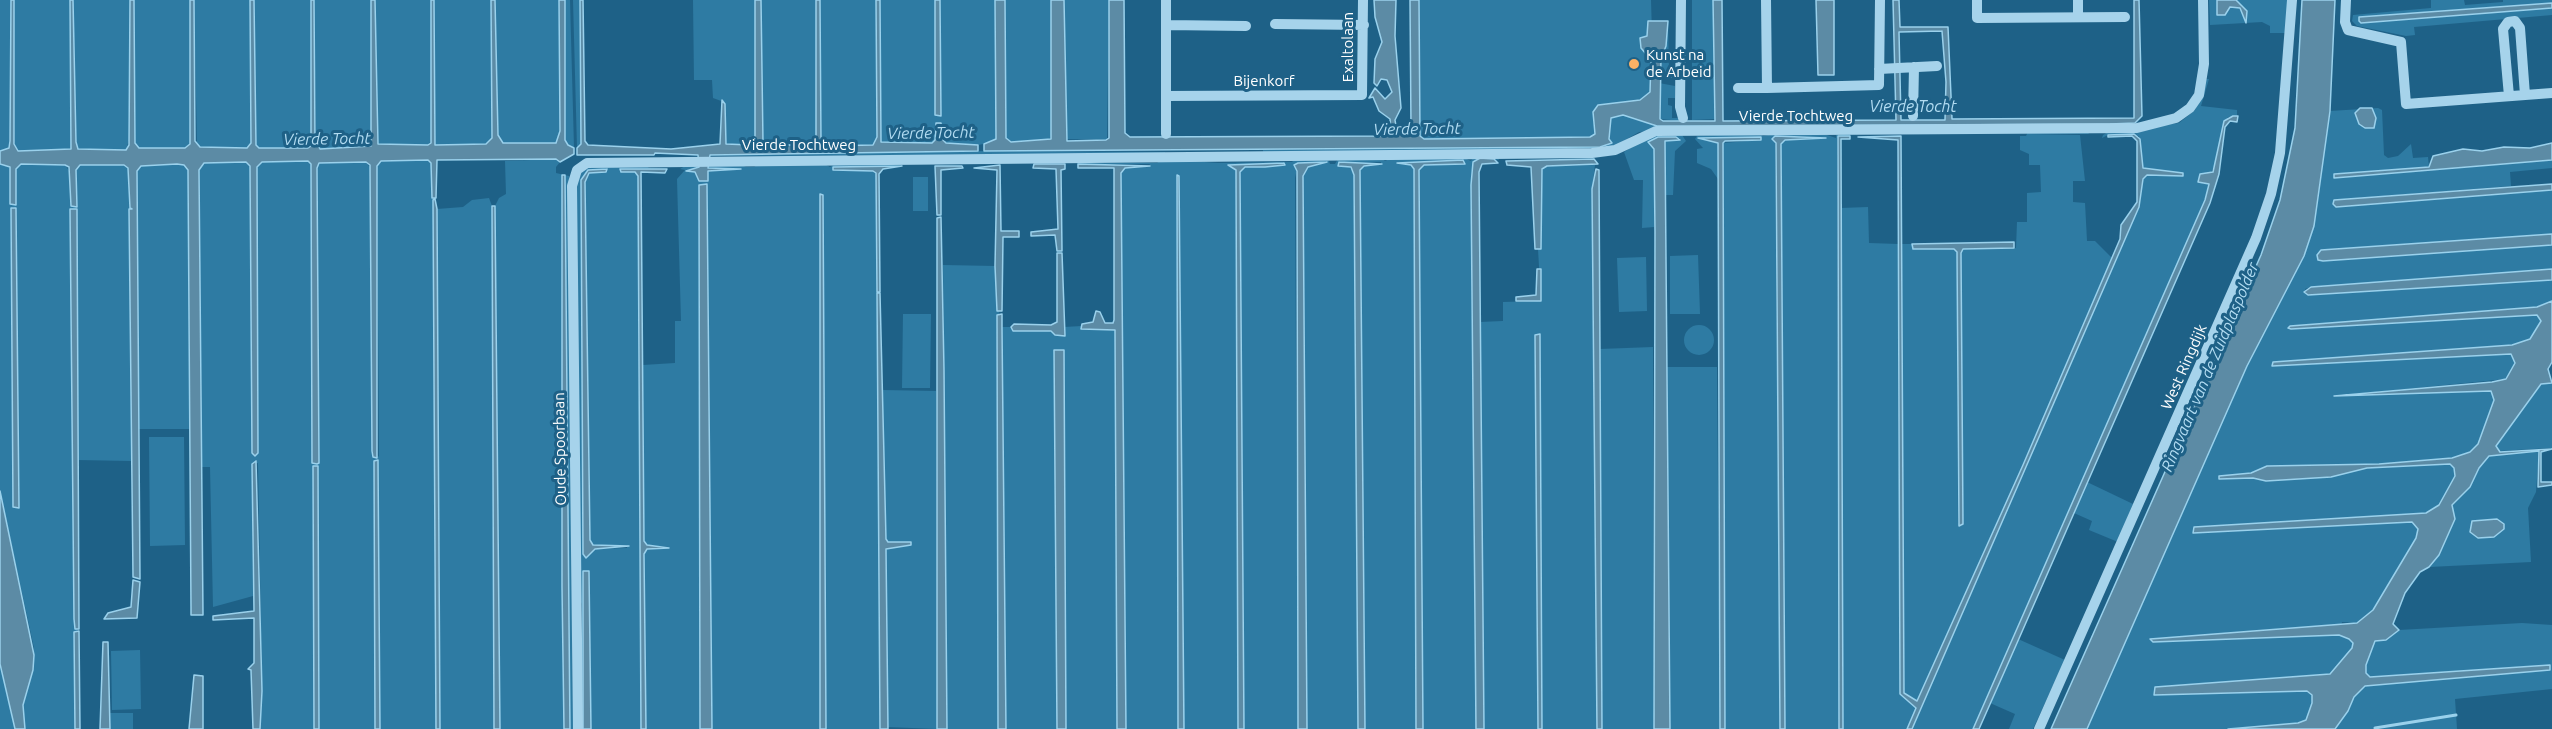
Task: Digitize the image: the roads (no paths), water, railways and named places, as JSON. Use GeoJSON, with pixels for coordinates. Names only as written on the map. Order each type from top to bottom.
{"type":"FeatureCollection","features":[{"type":"Feature","properties":{"kind":"street"},"geometry":{"type":"LineString","coordinates":[[1166,0],[1166,134]]}},
{"type":"Feature","properties":{"kind":"street","name":"Exaltolaan"},"geometry":{"type":"LineString","coordinates":[[1362,95],[1363,0]]}},
{"type":"Feature","properties":{"kind":"street"},"geometry":{"type":"LineString","coordinates":[[1681,0],[1680,107],[1683,118]]}},
{"type":"Feature","properties":{"kind":"street"},"geometry":{"type":"LineString","coordinates":[[1766,0],[1767,88]]}},
{"type":"Feature","properties":{"kind":"street"},"geometry":{"type":"LineString","coordinates":[[1738,88],[1879,85],[1880,0]]}},
{"type":"Feature","properties":{"kind":"street"},"geometry":{"type":"LineString","coordinates":[[1977,0],[1977,18],[2125,17]]}},
{"type":"Feature","properties":{"kind":"street"},"geometry":{"type":"LineString","coordinates":[[2078,0],[2078,17]]}},
{"type":"Feature","properties":{"kind":"street","name":"Vierde Tochtweg"},"geometry":{"type":"LineString","coordinates":[[577,170],[594,162],[709,160],[1362,153],[1606,153],[1656,131],[2106,129],[2152,126],[2184,114],[2195,102],[2201,89],[2203,0]]}},
{"type":"Feature","properties":{"kind":"street","name":"West Ringdijk"},"geometry":{"type":"LineString","coordinates":[[2039,729],[2200,368],[2260,227],[2271,194],[2280,153],[2292,0]]}},
{"type":"Feature","properties":{"kind":"street"},"geometry":{"type":"LineString","coordinates":[[2346,0],[2344,22],[2349,30],[2401,42],[2406,104],[2552,93]]}},
{"type":"Feature","properties":{"kind":"street"},"geometry":{"type":"LineString","coordinates":[[2509,96],[2503,29],[2508,22],[2515,21],[2520,28],[2525,95]]}},
{"type":"Feature","properties":{"kind":"street"},"geometry":{"type":"LineString","coordinates":[[1275,24],[1364,25]]}},
{"type":"Feature","properties":{"kind":"street"},"geometry":{"type":"LineString","coordinates":[[1166,25],[1246,26]]}},
{"type":"Feature","properties":{"kind":"street"},"geometry":{"type":"LineString","coordinates":[[1879,69],[1937,66]]}},
{"type":"Feature","properties":{"kind":"street"},"geometry":{"type":"LineString","coordinates":[[1903,68],[1913,116]]}},
{"type":"Feature","properties":{"kind":"street","name":"Bijenkorf"},"geometry":{"type":"LineString","coordinates":[[1167,96],[1362,95]]}},
{"type":"Feature","properties":{"kind":"street","name":"Oude Spoorbaan"},"geometry":{"type":"LineString","coordinates":[[577,170],[572,186],[578,729]]}},
{"type":"Feature","properties":{"kind":"water"},"geometry":{"type":"Polygon","coordinates":[[[11,0],[14,0],[14,144],[18,151],[71,149],[70,0],[73,0],[78,149],[126,150],[129,145],[130,0],[134,0],[135,143],[139,148],[185,148],[190,144],[190,0],[194,0],[195,141],[200,147],[247,148],[251,143],[250,0],[254,0],[256,145],[259,148],[308,148],[311,146],[311,0],[314,0],[315,140],[320,149],[371,146],[371,0],[375,0],[378,144],[428,145],[431,143],[431,0],[434,0],[435,145],[486,144],[492,138],[491,0],[495,0],[498,135],[503,143],[556,143],[560,131],[559,0],[565,0],[565,140],[574,148],[574,154],[560,162],[556,159],[437,160],[436,198],[432,198],[431,163],[428,160],[381,161],[377,166],[377,458],[373,457],[372,451],[370,165],[366,162],[319,163],[317,168],[319,463],[317,464],[312,463],[311,164],[308,161],[262,162],[257,167],[258,453],[255,456],[252,453],[250,166],[246,162],[204,163],[199,170],[203,615],[191,615],[188,170],[184,165],[177,164],[141,166],[137,171],[140,579],[133,577],[129,209],[132,209],[130,208],[128,168],[124,165],[80,165],[76,170],[77,207],[71,206],[69,167],[21,164],[16,169],[16,205],[10,204],[10,167],[0,164],[0,151],[9,148],[10,141],[11,0]]]}},
{"type":"Feature","properties":{"kind":"water"},"geometry":{"type":"Polygon","coordinates":[[[580,0],[583,0],[585,141],[588,145],[671,149],[720,144],[722,100],[725,104],[726,144],[751,145],[755,142],[755,0],[761,0],[763,142],[766,145],[814,145],[816,143],[816,0],[820,0],[821,142],[825,146],[873,145],[877,137],[876,0],[880,0],[881,142],[932,143],[935,140],[936,123],[941,123],[943,140],[946,143],[978,145],[978,151],[710,155],[708,168],[741,169],[708,171],[708,181],[699,181],[695,172],[686,171],[699,167],[698,155],[655,153],[654,155],[577,155],[577,148],[581,144],[580,0]]]}},
{"type":"Feature","properties":{"kind":"water"},"geometry":{"type":"Polygon","coordinates":[[[935,0],[940,0],[941,116],[935,115],[935,0]]]}},
{"type":"Feature","properties":{"kind":"water","name":"Vierde Tocht"},"geometry":{"type":"Polygon","coordinates":[[[995,0],[1005,0],[1006,138],[1011,142],[1051,139],[1051,0],[1064,0],[1067,141],[1109,138],[1109,0],[1124,0],[1125,133],[1130,137],[1387,136],[1391,131],[1390,119],[1379,111],[1373,97],[1369,98],[1375,88],[1385,99],[1392,92],[1387,80],[1381,79],[1377,86],[1374,83],[1375,59],[1382,42],[1375,17],[1374,0],[1396,0],[1395,36],[1401,108],[1395,120],[1397,132],[1405,136],[1409,135],[1411,128],[1410,0],[1419,0],[1420,136],[1424,139],[1590,137],[1595,134],[1593,112],[1598,105],[1640,100],[1650,92],[1651,60],[1641,48],[1640,38],[1647,36],[1648,21],[1668,21],[1666,46],[1661,59],[1660,119],[1663,121],[1715,121],[1713,0],[1722,0],[1723,121],[1896,120],[1893,0],[1899,0],[1900,27],[1948,27],[1952,119],[2134,118],[2134,0],[2139,0],[2142,116],[2135,123],[1657,126],[1623,115],[1611,118],[1609,139],[1612,143],[1600,147],[984,151],[984,144],[996,139],[995,0]],[[1942,31],[1899,32],[1901,120],[1945,120],[1946,82],[1942,31]]]}},
{"type":"Feature","properties":{"kind":"water"},"geometry":{"type":"Polygon","coordinates":[[[1816,0],[1834,0],[1834,75],[1818,75],[1816,0]]]}},
{"type":"Feature","properties":{"kind":"water"},"geometry":{"type":"Polygon","coordinates":[[[2217,0],[2236,0],[2247,11],[2246,23],[2240,8],[2230,7],[2225,15],[2217,15],[2217,0]]]}},
{"type":"Feature","properties":{"kind":"water"},"geometry":{"type":"Polygon","coordinates":[[[2302,0],[2335,0],[2330,111],[2314,226],[2304,256],[2247,366],[2087,729],[2051,729],[2261,255],[2280,200],[2295,128],[2302,0]]]}},
{"type":"Feature","properties":{"kind":"water"},"geometry":{"type":"Polygon","coordinates":[[[2552,3],[2552,8],[2361,23],[2359,21],[2359,17],[2552,3]]]}},
{"type":"Feature","properties":{"kind":"water"},"geometry":{"type":"Polygon","coordinates":[[[2360,108],[2372,108],[2376,118],[2374,128],[2365,128],[2359,124],[2355,113],[2360,108]]]}},
{"type":"Feature","properties":{"kind":"water"},"geometry":{"type":"Polygon","coordinates":[[[2238,116],[2237,122],[2230,121],[2225,127],[2219,174],[2210,203],[1979,729],[1973,729],[2205,200],[2209,184],[2198,182],[2200,174],[2213,172],[2224,121],[2238,116]]]}},
{"type":"Feature","properties":{"kind":"water"},"geometry":{"type":"Polygon","coordinates":[[[2134,134],[2140,139],[2143,168],[2183,173],[2183,176],[2147,175],[2143,179],[2139,207],[1912,729],[1907,729],[1916,708],[1900,694],[1898,140],[1858,137],[1901,136],[1904,693],[1917,701],[2023,465],[2120,239],[2121,225],[2137,202],[2137,141],[2132,136],[2108,137],[2108,135],[2134,134]]]}},
{"type":"Feature","properties":{"kind":"water"},"geometry":{"type":"Polygon","coordinates":[[[1775,136],[1826,138],[1785,140],[1781,144],[1785,729],[1780,729],[1776,143],[1772,139],[1775,136]]]}},
{"type":"Feature","properties":{"kind":"water"},"geometry":{"type":"Polygon","coordinates":[[[1838,136],[1850,136],[1850,139],[1841,139],[1843,729],[1839,729],[1838,136]]]}},
{"type":"Feature","properties":{"kind":"water"},"geometry":{"type":"Polygon","coordinates":[[[1658,137],[1676,137],[1680,140],[1665,141],[1670,729],[1654,729],[1655,232],[1654,149],[1648,142],[1658,137]]]}},
{"type":"Feature","properties":{"kind":"water"},"geometry":{"type":"Polygon","coordinates":[[[1761,137],[1761,140],[1725,141],[1723,143],[1725,729],[1720,729],[1718,143],[1698,138],[1761,137]]]}},
{"type":"Feature","properties":{"kind":"water"},"geometry":{"type":"Polygon","coordinates":[[[2552,143],[2552,160],[2334,178],[2334,174],[2429,167],[2433,156],[2463,149],[2482,151],[2504,147],[2530,148],[2552,143]]]}},
{"type":"Feature","properties":{"kind":"water"},"geometry":{"type":"Polygon","coordinates":[[[1480,158],[1494,159],[1498,163],[1482,164],[1479,172],[1484,729],[1476,729],[1471,185],[1473,162],[1480,158]]]}},
{"type":"Feature","properties":{"kind":"water"},"geometry":{"type":"Polygon","coordinates":[[[1594,159],[1598,164],[1547,166],[1542,169],[1541,249],[1535,249],[1531,167],[1507,165],[1506,161],[1594,159]]]}},
{"type":"Feature","properties":{"kind":"water"},"geometry":{"type":"Polygon","coordinates":[[[1463,160],[1465,164],[1424,165],[1419,170],[1423,729],[1416,729],[1414,169],[1411,165],[1397,163],[1463,160]]]}},
{"type":"Feature","properties":{"kind":"water"},"geometry":{"type":"Polygon","coordinates":[[[1327,162],[1308,167],[1303,176],[1307,729],[1298,729],[1297,171],[1294,165],[1327,162]]]}},
{"type":"Feature","properties":{"kind":"water"},"geometry":{"type":"Polygon","coordinates":[[[1339,162],[1382,164],[1364,166],[1360,170],[1365,729],[1358,729],[1354,175],[1351,167],[1338,166],[1339,162]]]}},
{"type":"Feature","properties":{"kind":"water"},"geometry":{"type":"Polygon","coordinates":[[[1284,163],[1285,165],[1245,167],[1240,172],[1244,729],[1238,729],[1236,170],[1228,165],[1284,163]]]}},
{"type":"Feature","properties":{"kind":"water"},"geometry":{"type":"Polygon","coordinates":[[[1034,164],[1065,164],[1065,169],[1061,170],[1062,251],[1057,251],[1055,235],[1031,236],[1031,232],[1058,229],[1056,169],[1033,168],[1034,164]]]}},
{"type":"Feature","properties":{"kind":"water"},"geometry":{"type":"Polygon","coordinates":[[[1078,164],[1150,166],[1125,168],[1121,173],[1126,729],[1117,729],[1115,330],[1081,329],[1082,324],[1093,322],[1096,311],[1100,312],[1105,323],[1113,323],[1114,320],[1114,168],[1078,168],[1078,164]]]}},
{"type":"Feature","properties":{"kind":"water"},"geometry":{"type":"Polygon","coordinates":[[[1000,165],[1001,231],[1019,231],[1019,237],[1003,237],[1002,311],[997,311],[995,266],[997,170],[974,168],[1000,165]]]}},
{"type":"Feature","properties":{"kind":"water"},"geometry":{"type":"Polygon","coordinates":[[[902,166],[883,169],[879,174],[880,292],[877,292],[876,173],[833,170],[833,167],[902,166]]]}},
{"type":"Feature","properties":{"kind":"water"},"geometry":{"type":"Polygon","coordinates":[[[935,166],[962,166],[963,168],[941,170],[941,215],[937,215],[935,166]]]}},
{"type":"Feature","properties":{"kind":"water"},"geometry":{"type":"Polygon","coordinates":[[[607,169],[606,172],[589,173],[585,182],[590,540],[593,545],[629,546],[595,549],[586,558],[583,554],[581,180],[588,170],[607,169]]]}},
{"type":"Feature","properties":{"kind":"water"},"geometry":{"type":"Polygon","coordinates":[[[620,169],[667,169],[665,173],[641,172],[644,541],[647,545],[669,548],[647,549],[644,554],[646,729],[641,729],[638,176],[635,172],[621,172],[620,169]]]}},
{"type":"Feature","properties":{"kind":"water"},"geometry":{"type":"Polygon","coordinates":[[[1596,169],[1599,170],[1602,729],[1597,729],[1592,189],[1596,169]]]}},
{"type":"Feature","properties":{"kind":"water"},"geometry":{"type":"Polygon","coordinates":[[[562,175],[565,175],[570,729],[564,729],[562,175]]]}},
{"type":"Feature","properties":{"kind":"water"},"geometry":{"type":"Polygon","coordinates":[[[1177,175],[1179,176],[1184,729],[1178,729],[1177,175]]]}},
{"type":"Feature","properties":{"kind":"water"},"geometry":{"type":"Polygon","coordinates":[[[707,184],[712,729],[700,729],[699,185],[707,184]]]}},
{"type":"Feature","properties":{"kind":"water"},"geometry":{"type":"Polygon","coordinates":[[[2552,184],[2552,190],[2336,207],[2333,204],[2334,200],[2552,184]]]}},
{"type":"Feature","properties":{"kind":"water"},"geometry":{"type":"Polygon","coordinates":[[[820,194],[823,195],[826,729],[820,729],[820,194]]]}},
{"type":"Feature","properties":{"kind":"water"},"geometry":{"type":"Polygon","coordinates":[[[435,199],[437,209],[440,729],[436,729],[433,200],[435,199]]]}},
{"type":"Feature","properties":{"kind":"water"},"geometry":{"type":"Polygon","coordinates":[[[492,206],[495,206],[500,729],[494,729],[492,206]]]}},
{"type":"Feature","properties":{"kind":"water"},"geometry":{"type":"Polygon","coordinates":[[[11,208],[16,208],[19,508],[13,507],[11,208]]]}},
{"type":"Feature","properties":{"kind":"water"},"geometry":{"type":"Polygon","coordinates":[[[70,209],[77,209],[79,629],[75,629],[74,619],[70,209]]]}},
{"type":"Feature","properties":{"kind":"water"},"geometry":{"type":"Polygon","coordinates":[[[941,217],[947,729],[937,729],[937,218],[941,217]]]}},
{"type":"Feature","properties":{"kind":"water"},"geometry":{"type":"Polygon","coordinates":[[[2552,234],[2552,245],[2323,261],[2318,260],[2317,255],[2321,250],[2552,234]]]}},
{"type":"Feature","properties":{"kind":"water"},"geometry":{"type":"Polygon","coordinates":[[[2014,242],[2014,248],[1963,249],[1961,253],[1963,524],[1959,526],[1957,252],[1954,249],[1913,249],[1912,244],[2014,242]]]}},
{"type":"Feature","properties":{"kind":"water"},"geometry":{"type":"Polygon","coordinates":[[[1057,253],[1062,253],[1065,336],[1055,335],[1051,331],[1013,331],[1011,327],[1014,324],[1051,325],[1057,322],[1057,253]]]}},
{"type":"Feature","properties":{"kind":"water"},"geometry":{"type":"Polygon","coordinates":[[[1537,269],[1541,269],[1541,301],[1516,301],[1516,297],[1536,295],[1537,269]]]}},
{"type":"Feature","properties":{"kind":"water"},"geometry":{"type":"Polygon","coordinates":[[[2552,269],[2552,280],[2308,295],[2304,292],[2311,287],[2552,269]]]}},
{"type":"Feature","properties":{"kind":"water"},"geometry":{"type":"Polygon","coordinates":[[[877,293],[880,293],[886,539],[888,542],[911,542],[911,545],[886,549],[888,729],[880,729],[877,293]]]}},
{"type":"Feature","properties":{"kind":"water"},"geometry":{"type":"Polygon","coordinates":[[[2552,301],[2552,362],[2548,369],[2552,383],[2541,384],[2496,446],[2500,452],[2552,449],[2541,452],[2541,482],[2552,482],[2552,485],[2538,487],[2539,451],[2489,456],[2479,468],[2470,487],[2452,505],[2455,519],[2439,555],[2429,567],[2420,572],[2405,593],[2393,624],[2399,630],[2386,640],[2375,641],[2366,665],[2366,673],[2370,677],[2550,665],[2550,670],[2365,686],[2354,697],[2348,711],[2335,729],[2228,729],[2298,723],[2306,720],[2312,703],[2312,695],[2307,691],[2154,695],[2155,687],[2330,674],[2352,648],[2353,643],[2349,639],[2339,635],[2153,642],[2150,639],[2357,623],[2373,610],[2416,538],[2418,529],[2412,522],[2193,533],[2194,527],[2426,513],[2439,505],[2455,476],[2454,468],[2450,464],[2367,468],[2331,477],[2266,481],[2253,478],[2219,479],[2219,476],[2251,473],[2267,466],[2379,464],[2452,458],[2470,452],[2478,444],[2494,400],[2491,391],[2334,396],[2492,382],[2506,379],[2515,363],[2511,354],[2272,366],[2273,362],[2512,345],[2530,339],[2541,321],[2537,315],[2291,329],[2288,328],[2290,326],[2537,307],[2552,301]]]}},
{"type":"Feature","properties":{"kind":"water"},"geometry":{"type":"Polygon","coordinates":[[[1002,314],[1006,729],[998,729],[997,315],[1002,314]]]}},
{"type":"Feature","properties":{"kind":"water"},"geometry":{"type":"Polygon","coordinates":[[[1540,334],[1542,729],[1538,729],[1535,335],[1540,334]]]}},
{"type":"Feature","properties":{"kind":"water"},"geometry":{"type":"Polygon","coordinates":[[[1054,350],[1064,350],[1066,729],[1057,729],[1054,350]]]}},
{"type":"Feature","properties":{"kind":"water"},"geometry":{"type":"Polygon","coordinates":[[[378,460],[380,729],[375,729],[374,461],[378,460]]]}},
{"type":"Feature","properties":{"kind":"water"},"geometry":{"type":"Polygon","coordinates":[[[256,461],[262,691],[260,729],[253,729],[251,670],[248,669],[254,663],[254,618],[213,620],[213,616],[254,611],[252,464],[256,461]]]}},
{"type":"Feature","properties":{"kind":"water"},"geometry":{"type":"Polygon","coordinates":[[[313,466],[318,466],[319,729],[314,729],[313,466]]]}},
{"type":"Feature","properties":{"kind":"water"},"geometry":{"type":"Polygon","coordinates":[[[0,491],[34,655],[33,670],[23,705],[25,729],[15,729],[0,664],[0,491]]]}},
{"type":"Feature","properties":{"kind":"water"},"geometry":{"type":"Polygon","coordinates":[[[2497,519],[2504,524],[2504,529],[2494,537],[2478,538],[2470,532],[2472,521],[2497,519]]]}},
{"type":"Feature","properties":{"kind":"water"},"geometry":{"type":"Polygon","coordinates":[[[583,571],[589,571],[591,729],[583,729],[583,571]]]}},
{"type":"Feature","properties":{"kind":"water"},"geometry":{"type":"Polygon","coordinates":[[[133,580],[140,582],[137,618],[104,619],[108,613],[131,607],[133,580]]]}},
{"type":"Feature","properties":{"kind":"water"},"geometry":{"type":"Polygon","coordinates":[[[79,631],[80,729],[75,729],[74,632],[79,631]]]}},
{"type":"Feature","properties":{"kind":"water"},"geometry":{"type":"Polygon","coordinates":[[[103,642],[108,642],[110,729],[100,729],[103,642]]]}},
{"type":"Feature","properties":{"kind":"water"},"geometry":{"type":"Polygon","coordinates":[[[194,675],[203,676],[203,729],[189,729],[194,675]]]}},
{"type":"Feature","properties":{"kind":"waterway"},"geometry":{"type":"LineString","coordinates":[[2375,728],[2456,715]]}},
{"type":"Feature","properties":{"kind":"place","name":"Kunst na de Arbeid"},"geometry":{"type":"Point","coordinates":[1634,64]}},
{"type":"Feature","properties":{"kind":"water label","name":"Ringvaart van de Zuidplaspolder"},"geometry":{"type":"Point","coordinates":[2210,367]}}]}
